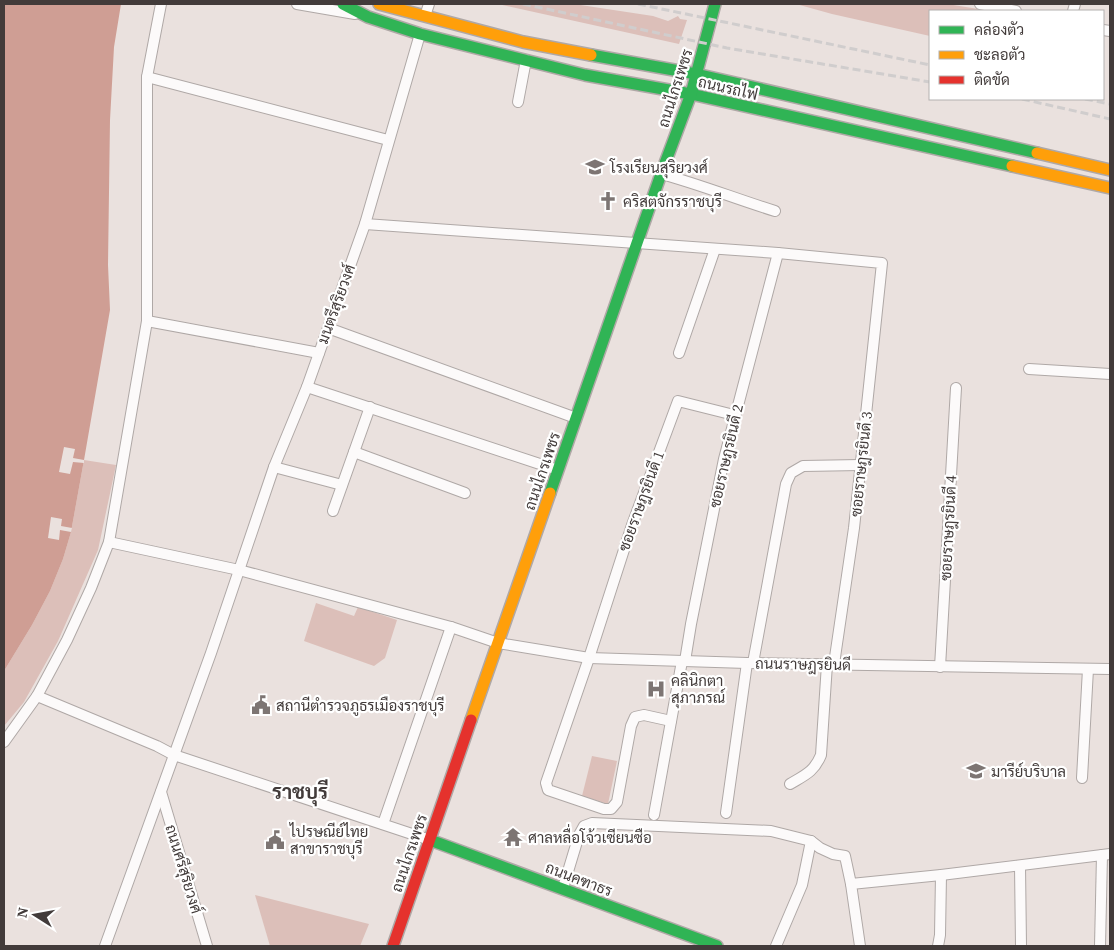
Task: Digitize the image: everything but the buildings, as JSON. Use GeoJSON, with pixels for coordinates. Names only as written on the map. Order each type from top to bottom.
{"type":"FeatureCollection","features":[{"type":"Feature","properties":{"kind":"main road","name":"ถนนรถไฟ"},"geometry":{"type":"LineString","coordinates":[[343,4],[368,17],[420,34],[585,75],[691,94],[1110,188]]}},
{"type":"Feature","properties":{"kind":"main road","name":"ถนนรถไฟ"},"geometry":{"type":"LineString","coordinates":[[379,4],[523,42],[696,74],[1110,170]]}},
{"type":"Feature","properties":{"kind":"main road","name":"ถนนไกรเพชร"},"geometry":{"type":"LineString","coordinates":[[393,946],[660,174],[691,94],[715,4]]}},
{"type":"Feature","properties":{"kind":"main road","name":"ถนนคฑาธร"},"geometry":{"type":"LineString","coordinates":[[430,840],[717,946]]}},
{"type":"Feature","properties":{"kind":"street"},"geometry":{"type":"LineString","coordinates":[[4,742],[37,696],[67,640],[109,542],[147,320],[148,78],[160,4]]}},
{"type":"Feature","properties":{"kind":"street"},"geometry":{"type":"LineString","coordinates":[[298,4],[368,17]]}},
{"type":"Feature","properties":{"kind":"street"},"geometry":{"type":"LineString","coordinates":[[425,16],[429,4]]}},
{"type":"Feature","properties":{"kind":"street"},"geometry":{"type":"LineString","coordinates":[[980,4],[1011,10]]}},
{"type":"Feature","properties":{"kind":"street","name":"มนตรีสุริยวงศ์"},"geometry":{"type":"LineString","coordinates":[[105,946],[174,756],[274,467],[307,387],[365,224],[420,34]]}},
{"type":"Feature","properties":{"kind":"street"},"geometry":{"type":"LineString","coordinates":[[518,102],[526,60]]}},
{"type":"Feature","properties":{"kind":"street"},"geometry":{"type":"LineString","coordinates":[[148,78],[388,140]]}},
{"type":"Feature","properties":{"kind":"street"},"geometry":{"type":"LineString","coordinates":[[660,174],[697,184],[775,211]]}},
{"type":"Feature","properties":{"kind":"street"},"geometry":{"type":"LineString","coordinates":[[365,224],[778,253]]}},
{"type":"Feature","properties":{"kind":"street"},"geometry":{"type":"LineString","coordinates":[[679,354],[715,249]]}},
{"type":"Feature","properties":{"kind":"street","name":"ซอยราษฎรยินดี 3"},"geometry":{"type":"LineString","coordinates":[[778,253],[882,264],[854,528],[831,664],[821,755],[817,766],[790,784]]}},
{"type":"Feature","properties":{"kind":"street","name":"ซอยราษฎรยินดี 2"},"geometry":{"type":"LineString","coordinates":[[654,815],[724,459],[778,253]]}},
{"type":"Feature","properties":{"kind":"street"},"geometry":{"type":"LineString","coordinates":[[147,320],[319,352]]}},
{"type":"Feature","properties":{"kind":"street"},"geometry":{"type":"LineString","coordinates":[[328,328],[576,418]]}},
{"type":"Feature","properties":{"kind":"street"},"geometry":{"type":"LineString","coordinates":[[1029,369],[1110,374]]}},
{"type":"Feature","properties":{"kind":"street"},"geometry":{"type":"LineString","coordinates":[[307,387],[558,470]]}},
{"type":"Feature","properties":{"kind":"street","name":"ซอยราษฎรยินดี 4"},"geometry":{"type":"LineString","coordinates":[[940,667],[956,388]]}},
{"type":"Feature","properties":{"kind":"street","name":"ซอยราษฎรยินดี 1"},"geometry":{"type":"LineString","coordinates":[[589,658],[632,524],[678,401],[734,415]]}},
{"type":"Feature","properties":{"kind":"street"},"geometry":{"type":"LineString","coordinates":[[333,511],[370,407]]}},
{"type":"Feature","properties":{"kind":"street"},"geometry":{"type":"LineString","coordinates":[[354,452],[465,493]]}},
{"type":"Feature","properties":{"kind":"street"},"geometry":{"type":"LineString","coordinates":[[726,813],[750,663],[786,484],[791,473],[803,466],[860,465]]}},
{"type":"Feature","properties":{"kind":"street"},"geometry":{"type":"LineString","coordinates":[[274,467],[342,485]]}},
{"type":"Feature","properties":{"kind":"street","name":"ถนนราษฎรยินดี"},"geometry":{"type":"LineString","coordinates":[[109,542],[239,570],[451,627],[498,643],[589,658],[750,663],[1110,669]]}},
{"type":"Feature","properties":{"kind":"street"},"geometry":{"type":"LineString","coordinates":[[383,824],[451,627]]}},
{"type":"Feature","properties":{"kind":"street"},"geometry":{"type":"LineString","coordinates":[[589,658],[546,783],[548,790],[604,809],[611,809],[617,802],[631,726],[636,717],[644,716],[671,721]]}},
{"type":"Feature","properties":{"kind":"street"},"geometry":{"type":"LineString","coordinates":[[1082,778],[1088,669]]}},
{"type":"Feature","properties":{"kind":"street"},"geometry":{"type":"LineString","coordinates":[[37,696],[158,746],[174,756],[430,840]]}},
{"type":"Feature","properties":{"kind":"street","name":"ถนนศรีสุริยวงศ์"},"geometry":{"type":"LineString","coordinates":[[161,792],[207,946]]}},
{"type":"Feature","properties":{"kind":"street"},"geometry":{"type":"LineString","coordinates":[[563,888],[579,835],[584,826],[592,823],[771,831],[811,841],[833,854],[845,856],[860,946]]}},
{"type":"Feature","properties":{"kind":"street"},"geometry":{"type":"LineString","coordinates":[[776,946],[802,884],[811,841]]}},
{"type":"Feature","properties":{"kind":"street"},"geometry":{"type":"LineString","coordinates":[[851,884],[1020,866],[1106,854],[1100,946]]}},
{"type":"Feature","properties":{"kind":"street"},"geometry":{"type":"LineString","coordinates":[[1020,866],[1021,946]]}},
{"type":"Feature","properties":{"kind":"street"},"geometry":{"type":"LineString","coordinates":[[938,946],[940,935],[941,875]]}},
{"type":"Feature","properties":{"kind":"shaded area"},"geometry":{"type":"Polygon","coordinates":[[[4,4],[121,4],[114,47],[110,120],[108,265],[110,310],[84,460],[71,532],[63,559],[50,591],[4,671],[4,4]]]}},
{"type":"Feature","properties":{"kind":"shaded area"},"geometry":{"type":"Polygon","coordinates":[[[498,4],[574,4],[653,16],[668,21],[678,16],[680,19],[687,20],[679,44],[498,4]]]}},
{"type":"Feature","properties":{"kind":"shaded area"},"geometry":{"type":"Polygon","coordinates":[[[796,4],[947,4],[985,10],[929,10],[929,36],[796,4]]]}},
{"type":"Feature","properties":{"kind":"shaded area"},"geometry":{"type":"Polygon","coordinates":[[[84,460],[116,465],[98,550],[58,641],[24,702],[4,726],[4,671],[50,591],[63,559],[71,532],[84,460]]]}},
{"type":"Feature","properties":{"kind":"shaded area"},"geometry":{"type":"Polygon","coordinates":[[[316,603],[354,616],[358,607],[397,620],[385,658],[374,666],[304,641],[316,603]]]}},
{"type":"Feature","properties":{"kind":"shaded area"},"geometry":{"type":"Polygon","coordinates":[[[592,756],[617,761],[608,804],[582,796],[592,756]]]}},
{"type":"Feature","properties":{"kind":"shaded area"},"geometry":{"type":"Polygon","coordinates":[[[255,895],[369,924],[360,946],[270,946],[255,895]]]}},
{"type":"Feature","properties":{"kind":"pier"},"geometry":{"type":"Polygon","coordinates":[[[64,447],[75,449],[73,458],[84,460],[84,463],[73,462],[70,474],[59,472],[64,447]]]}},
{"type":"Feature","properties":{"kind":"pier"},"geometry":{"type":"Polygon","coordinates":[[[51,517],[62,519],[61,526],[72,528],[71,532],[60,530],[59,540],[48,538],[51,517]]]}},
{"type":"Feature","properties":{"kind":"railway"},"geometry":{"type":"LineString","coordinates":[[523,4],[727,48],[929,82]]}},
{"type":"Feature","properties":{"kind":"railway"},"geometry":{"type":"LineString","coordinates":[[638,4],[929,65]]}},
{"type":"Feature","properties":{"kind":"railway"},"geometry":{"type":"LineString","coordinates":[[1026,100],[1110,119]]}},
{"type":"Feature","properties":{"kind":"railway"},"geometry":{"type":"LineString","coordinates":[[1090,100],[1110,104]]}},
{"type":"Feature","properties":{"kind":"traffic: fast"},"geometry":{"type":"LineString","coordinates":[[343,4],[368,17],[420,34],[585,75],[691,94],[1012,166]]}},
{"type":"Feature","properties":{"kind":"traffic: fast"},"geometry":{"type":"LineString","coordinates":[[550,493],[661,174],[691,94],[715,4]]}},
{"type":"Feature","properties":{"kind":"traffic: fast"},"geometry":{"type":"LineString","coordinates":[[591,55],[696,74],[1037,153]]}},
{"type":"Feature","properties":{"kind":"traffic: fast"},"geometry":{"type":"LineString","coordinates":[[430,840],[717,946]]}},
{"type":"Feature","properties":{"kind":"traffic: slow"},"geometry":{"type":"LineString","coordinates":[[379,4],[523,42],[591,55]]}},
{"type":"Feature","properties":{"kind":"traffic: slow"},"geometry":{"type":"LineString","coordinates":[[1037,153],[1110,170]]}},
{"type":"Feature","properties":{"kind":"traffic: slow"},"geometry":{"type":"LineString","coordinates":[[1012,166],[1110,188]]}},
{"type":"Feature","properties":{"kind":"traffic: slow"},"geometry":{"type":"LineString","coordinates":[[471,720],[550,493]]}},
{"type":"Feature","properties":{"kind":"traffic: jam"},"geometry":{"type":"LineString","coordinates":[[393,946],[471,720]]}},
{"type":"Feature","properties":{"kind":"place","name":"โรงเรียนสุริยวงศ์"},"geometry":{"type":"Point","coordinates":[595,167]}},
{"type":"Feature","properties":{"kind":"place","name":"คริสตจักรราชบุรี"},"geometry":{"type":"Point","coordinates":[608,201]}},
{"type":"Feature","properties":{"kind":"place","name":"คลินิกตา สุภาภรณ์"},"geometry":{"type":"Point","coordinates":[656,689]}},
{"type":"Feature","properties":{"kind":"place","name":"สถานีตำรวจภูธรเมืองราชบุรี"},"geometry":{"type":"Point","coordinates":[261,705]}},
{"type":"Feature","properties":{"kind":"place","name":"มารีย์บริบาล"},"geometry":{"type":"Point","coordinates":[976,771]}},
{"type":"Feature","properties":{"kind":"place","name":"ศาลหลื่อโจ้วเซียนซือ"},"geometry":{"type":"Point","coordinates":[513,837]}},
{"type":"Feature","properties":{"kind":"place","name":"ไปรษณีย์ไทย สาขาราชบุรี"},"geometry":{"type":"Point","coordinates":[275,840]}},
{"type":"Feature","properties":{"kind":"district","name":"ราชบุรี"},"geometry":{"type":"Point","coordinates":[300,792]}}]}
